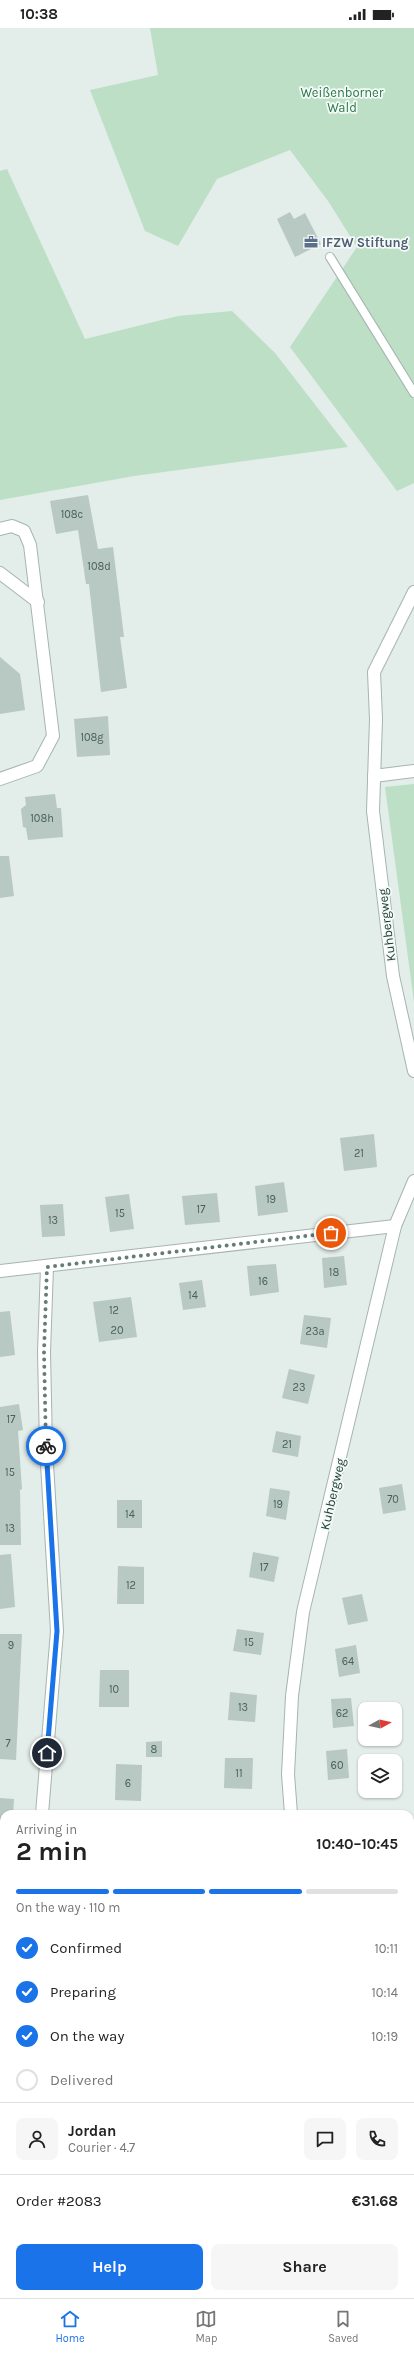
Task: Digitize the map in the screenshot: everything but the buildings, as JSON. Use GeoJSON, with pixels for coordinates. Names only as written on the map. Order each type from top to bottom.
{"type":"FeatureCollection","features":[{"type":"Feature","properties":{"kind":"street"},"geometry":{"type":"LineString","coordinates":[[0,529],[12,526],[24,531],[30,545],[53,736],[37,766],[0,779]]}},
{"type":"Feature","properties":{"kind":"street"},"geometry":{"type":"LineString","coordinates":[[0,574],[38,602]]}},
{"type":"Feature","properties":{"kind":"street","name":"Kuhbergweg"},"geometry":{"type":"LineString","coordinates":[[414,592],[374,672],[376,719],[373,811],[393,976],[414,1071]]}},
{"type":"Feature","properties":{"kind":"street"},"geometry":{"type":"LineString","coordinates":[[374,776],[414,771]]}},
{"type":"Feature","properties":{"kind":"street","name":"Kuhbergweg"},"geometry":{"type":"LineString","coordinates":[[291,1810],[288,1774],[292,1696],[303,1612],[359,1371],[380,1295],[395,1226],[414,1182]]}},
{"type":"Feature","properties":{"kind":"street"},"geometry":{"type":"LineString","coordinates":[[0,1271],[47,1267],[395,1226]]}},
{"type":"Feature","properties":{"kind":"street"},"geometry":{"type":"LineString","coordinates":[[42,1810],[57,1631],[46,1447],[44,1352],[47,1267]]}},
{"type":"Feature","properties":{"kind":"lane"},"geometry":{"type":"LineString","coordinates":[[330,257],[414,393]]}},
{"type":"Feature","properties":{"kind":"green space","name":"Weißenborner Wald"},"geometry":{"type":"Polygon","coordinates":[[[150,28],[414,28],[414,483],[397,491],[290,347],[357,247],[328,201],[290,150],[217,179],[178,246],[145,231],[90,90],[158,75],[150,28]]]}},
{"type":"Feature","properties":{"kind":"green space"},"geometry":{"type":"Polygon","coordinates":[[[7,169],[85,339],[178,316],[232,311],[275,353],[348,447],[134,476],[0,500],[0,171],[7,169]]]}},
{"type":"Feature","properties":{"kind":"green space"},"geometry":{"type":"Polygon","coordinates":[[[414,784],[414,1002],[385,787],[414,784]]]}},
{"type":"Feature","properties":{"kind":"way so far"},"geometry":{"type":"LineString","coordinates":[[46,1446],[44,1352],[47,1267],[331,1233]]}},
{"type":"Feature","properties":{"kind":"place","name":"IFZW Stiftung"},"geometry":{"type":"Point","coordinates":[311,242]}},
{"type":"Feature","properties":{"kind":"route"},"geometry":{"type":"LineString","coordinates":[[46,1446],[57,1631],[47,1753]]}}]}
